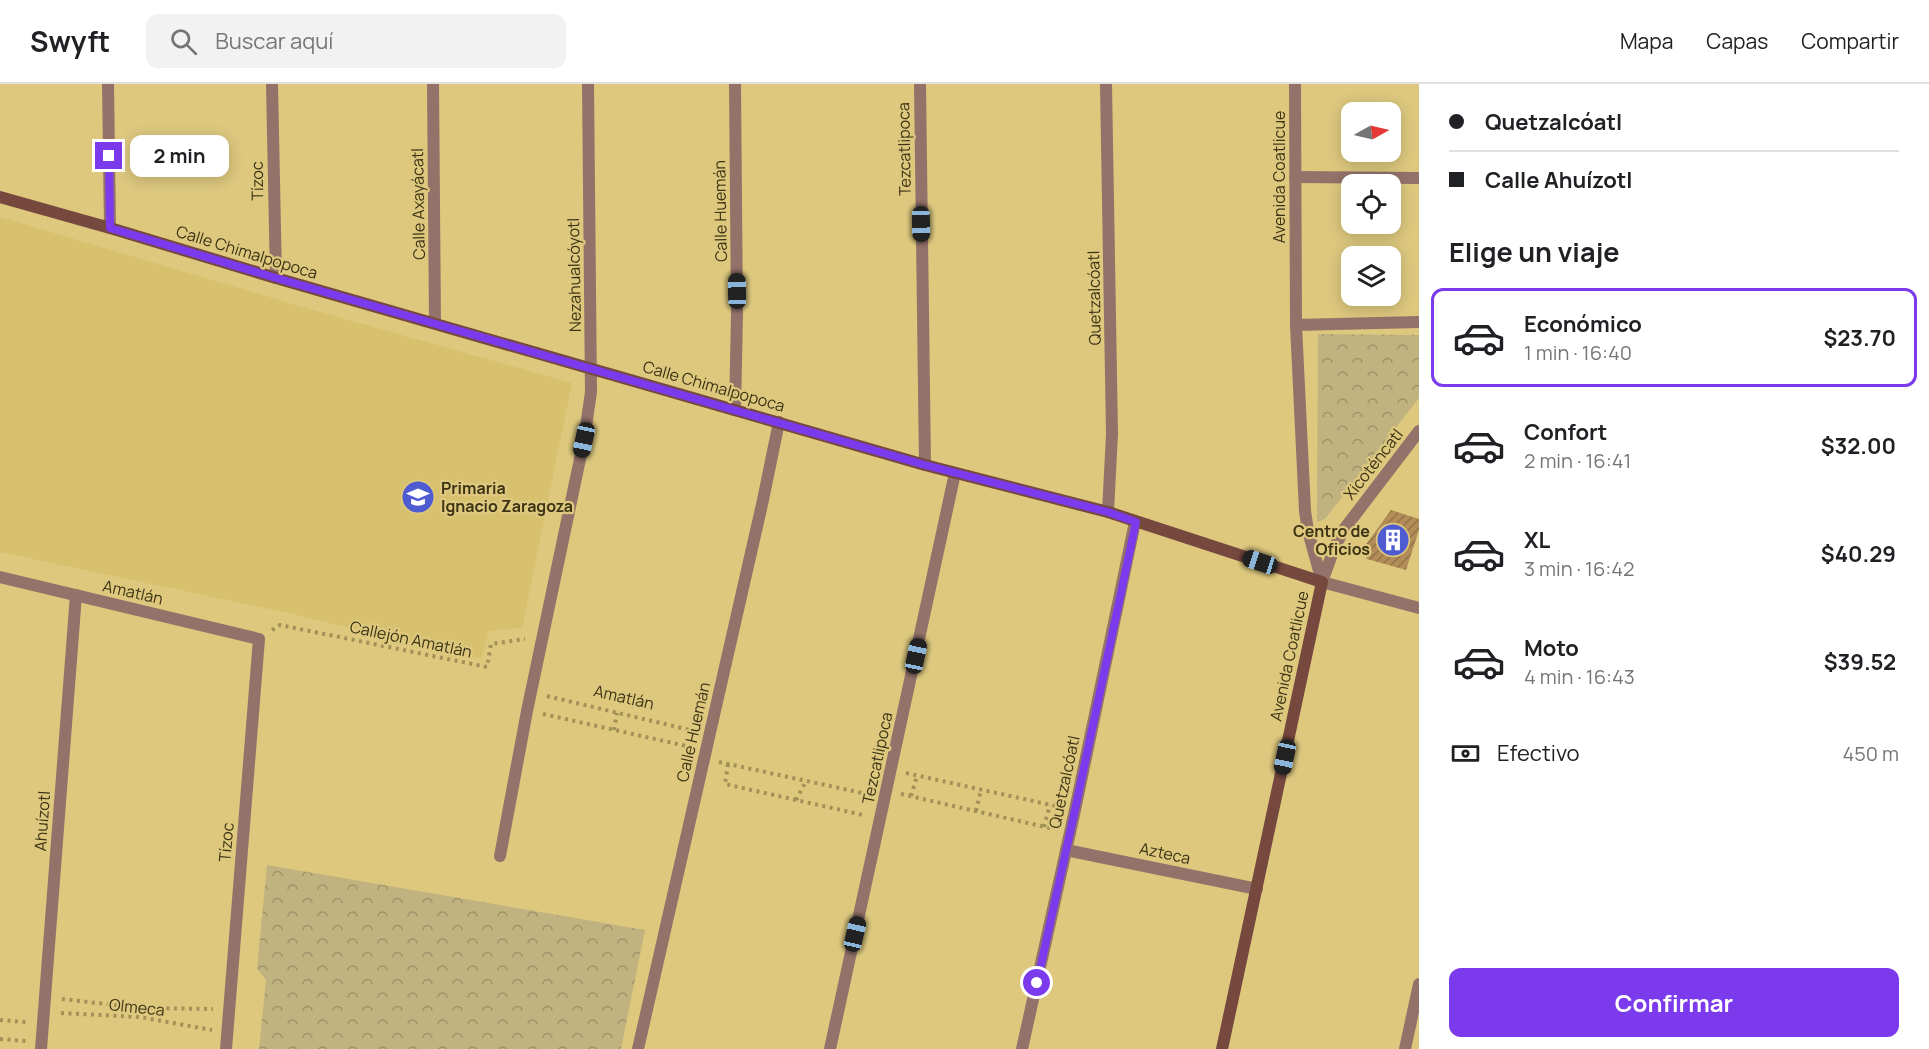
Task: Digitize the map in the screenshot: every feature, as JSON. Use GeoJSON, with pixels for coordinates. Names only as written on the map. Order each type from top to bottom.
{"type":"FeatureCollection","features":[{"type":"Feature","properties":{"kind":"street"},"geometry":{"type":"LineString","coordinates":[[108,84],[110,228]]}},
{"type":"Feature","properties":{"kind":"street","name":"Tízoc"},"geometry":{"type":"LineString","coordinates":[[272,84],[276,278]]}},
{"type":"Feature","properties":{"kind":"street","name":"Calle Axayácatl"},"geometry":{"type":"LineString","coordinates":[[433,84],[435,323]]}},
{"type":"Feature","properties":{"kind":"street","name":"Nezahualcóyotl"},"geometry":{"type":"LineString","coordinates":[[500,856],[527,711],[584,440],[591,392],[588,84]]}},
{"type":"Feature","properties":{"kind":"street","name":"Calle Huemán"},"geometry":{"type":"LineString","coordinates":[[735,84],[737,303],[735,410]]}},
{"type":"Feature","properties":{"kind":"street","name":"Tezcatlipoca"},"geometry":{"type":"LineString","coordinates":[[920,84],[925,465]]}},
{"type":"Feature","properties":{"kind":"street","name":"Quetzalcóatl"},"geometry":{"type":"LineString","coordinates":[[1106,84],[1112,434],[1108,512]]}},
{"type":"Feature","properties":{"kind":"street","name":"Avenida Coatlicue"},"geometry":{"type":"LineString","coordinates":[[1222,1049],[1322,582],[1305,511],[1296,325],[1295,84]]}},
{"type":"Feature","properties":{"kind":"street"},"geometry":{"type":"LineString","coordinates":[[1295,177],[1419,178]]}},
{"type":"Feature","properties":{"kind":"street","name":"Calle Chimalpopoca"},"geometry":{"type":"LineString","coordinates":[[0,197],[925,465],[1108,512],[1322,582],[1419,608]]}},
{"type":"Feature","properties":{"kind":"street"},"geometry":{"type":"LineString","coordinates":[[1296,325],[1419,322]]}},
{"type":"Feature","properties":{"kind":"street","name":"Calle Huemán"},"geometry":{"type":"LineString","coordinates":[[638,1049],[779,422]]}},
{"type":"Feature","properties":{"kind":"street","name":"Xicoténcatl"},"geometry":{"type":"LineString","coordinates":[[1322,582],[1335,546],[1345,528],[1419,431]]}},
{"type":"Feature","properties":{"kind":"street","name":"Tezcatlipoca"},"geometry":{"type":"LineString","coordinates":[[830,1049],[955,473]]}},
{"type":"Feature","properties":{"kind":"street","name":"Quetzalcóatl"},"geometry":{"type":"LineString","coordinates":[[1022,1049],[1136,522]]}},
{"type":"Feature","properties":{"kind":"street","name":"Amatlán"},"geometry":{"type":"LineString","coordinates":[[0,577],[259,639]]}},
{"type":"Feature","properties":{"kind":"street","name":"Ahuízotl"},"geometry":{"type":"LineString","coordinates":[[41,1045],[76,595]]}},
{"type":"Feature","properties":{"kind":"street","name":"Tízoc"},"geometry":{"type":"LineString","coordinates":[[226,1049],[259,639]]}},
{"type":"Feature","properties":{"kind":"street","name":"Azteca"},"geometry":{"type":"LineString","coordinates":[[1066,850],[1257,889]]}},
{"type":"Feature","properties":{"kind":"street"},"geometry":{"type":"LineString","coordinates":[[1405,1049],[1419,984]]}},
{"type":"Feature","properties":{"kind":"path","name":"Callejón Amatlán"},"geometry":{"type":"LineString","coordinates":[[259,639],[280,625],[487,667],[491,644],[543,637]]}},
{"type":"Feature","properties":{"kind":"path","name":"Amatlán"},"geometry":{"type":"LineString","coordinates":[[531,692],[710,734]]}},
{"type":"Feature","properties":{"kind":"path"},"geometry":{"type":"LineString","coordinates":[[527,711],[614,730],[705,755],[728,764],[806,781],[912,796],[1070,833]]}},
{"type":"Feature","properties":{"kind":"path"},"geometry":{"type":"LineString","coordinates":[[614,730],[617,713]]}},
{"type":"Feature","properties":{"kind":"path"},"geometry":{"type":"LineString","coordinates":[[728,764],[725,784],[881,819]]}},
{"type":"Feature","properties":{"kind":"path"},"geometry":{"type":"LineString","coordinates":[[891,770],[1075,810]]}},
{"type":"Feature","properties":{"kind":"path"},"geometry":{"type":"LineString","coordinates":[[912,796],[917,776]]}},
{"type":"Feature","properties":{"kind":"path"},"geometry":{"type":"LineString","coordinates":[[795,800],[806,781]]}},
{"type":"Feature","properties":{"kind":"path"},"geometry":{"type":"LineString","coordinates":[[976,811],[981,790]]}},
{"type":"Feature","properties":{"kind":"path"},"geometry":{"type":"LineString","coordinates":[[1044,827],[1050,805]]}},
{"type":"Feature","properties":{"kind":"path","name":"Olmeca"},"geometry":{"type":"LineString","coordinates":[[45,997],[141,1008],[229,1009]]}},
{"type":"Feature","properties":{"kind":"path"},"geometry":{"type":"LineString","coordinates":[[140,1017],[141,1008]]}},
{"type":"Feature","properties":{"kind":"path","name":"Olmeca"},"geometry":{"type":"LineString","coordinates":[[0,1020],[44,1017],[140,1017],[227,1033]]}},
{"type":"Feature","properties":{"kind":"path"},"geometry":{"type":"LineString","coordinates":[[0,1039],[41,1045]]}},
{"type":"Feature","properties":{"kind":"shaded area"},"geometry":{"type":"Polygon","coordinates":[[[0,217],[303,307],[572,383],[522,628],[489,631],[481,659],[279,611],[0,552],[0,217]]]}},
{"type":"Feature","properties":{"kind":"green space"},"geometry":{"type":"Polygon","coordinates":[[[1318,334],[1419,335],[1419,398],[1325,519],[1317,522],[1318,334]]]}},
{"type":"Feature","properties":{"kind":"green space"},"geometry":{"type":"Polygon","coordinates":[[[267,865],[645,930],[621,1049],[259,1049],[266,980],[257,968],[267,865]]]}},
{"type":"Feature","properties":{"kind":"building","name":"Centro de Oficios"},"geometry":{"type":"Polygon","coordinates":[[[1391,510],[1419,519],[1419,530],[1406,570],[1367,559],[1362,550],[1391,510]]]}},
{"type":"Feature","properties":{"kind":"place","name":"Primaria Ignacio Zaragoza"},"geometry":{"type":"Point","coordinates":[418,497]}},
{"type":"Feature","properties":{"kind":"place","name":"Centro de Oficios"},"geometry":{"type":"Point","coordinates":[1393,540]}},
{"type":"Feature","properties":{"kind":"route"},"geometry":{"type":"LineString","coordinates":[[109,156],[110,228],[925,465],[1108,512],[1136,522],[1037,983]]}}]}
